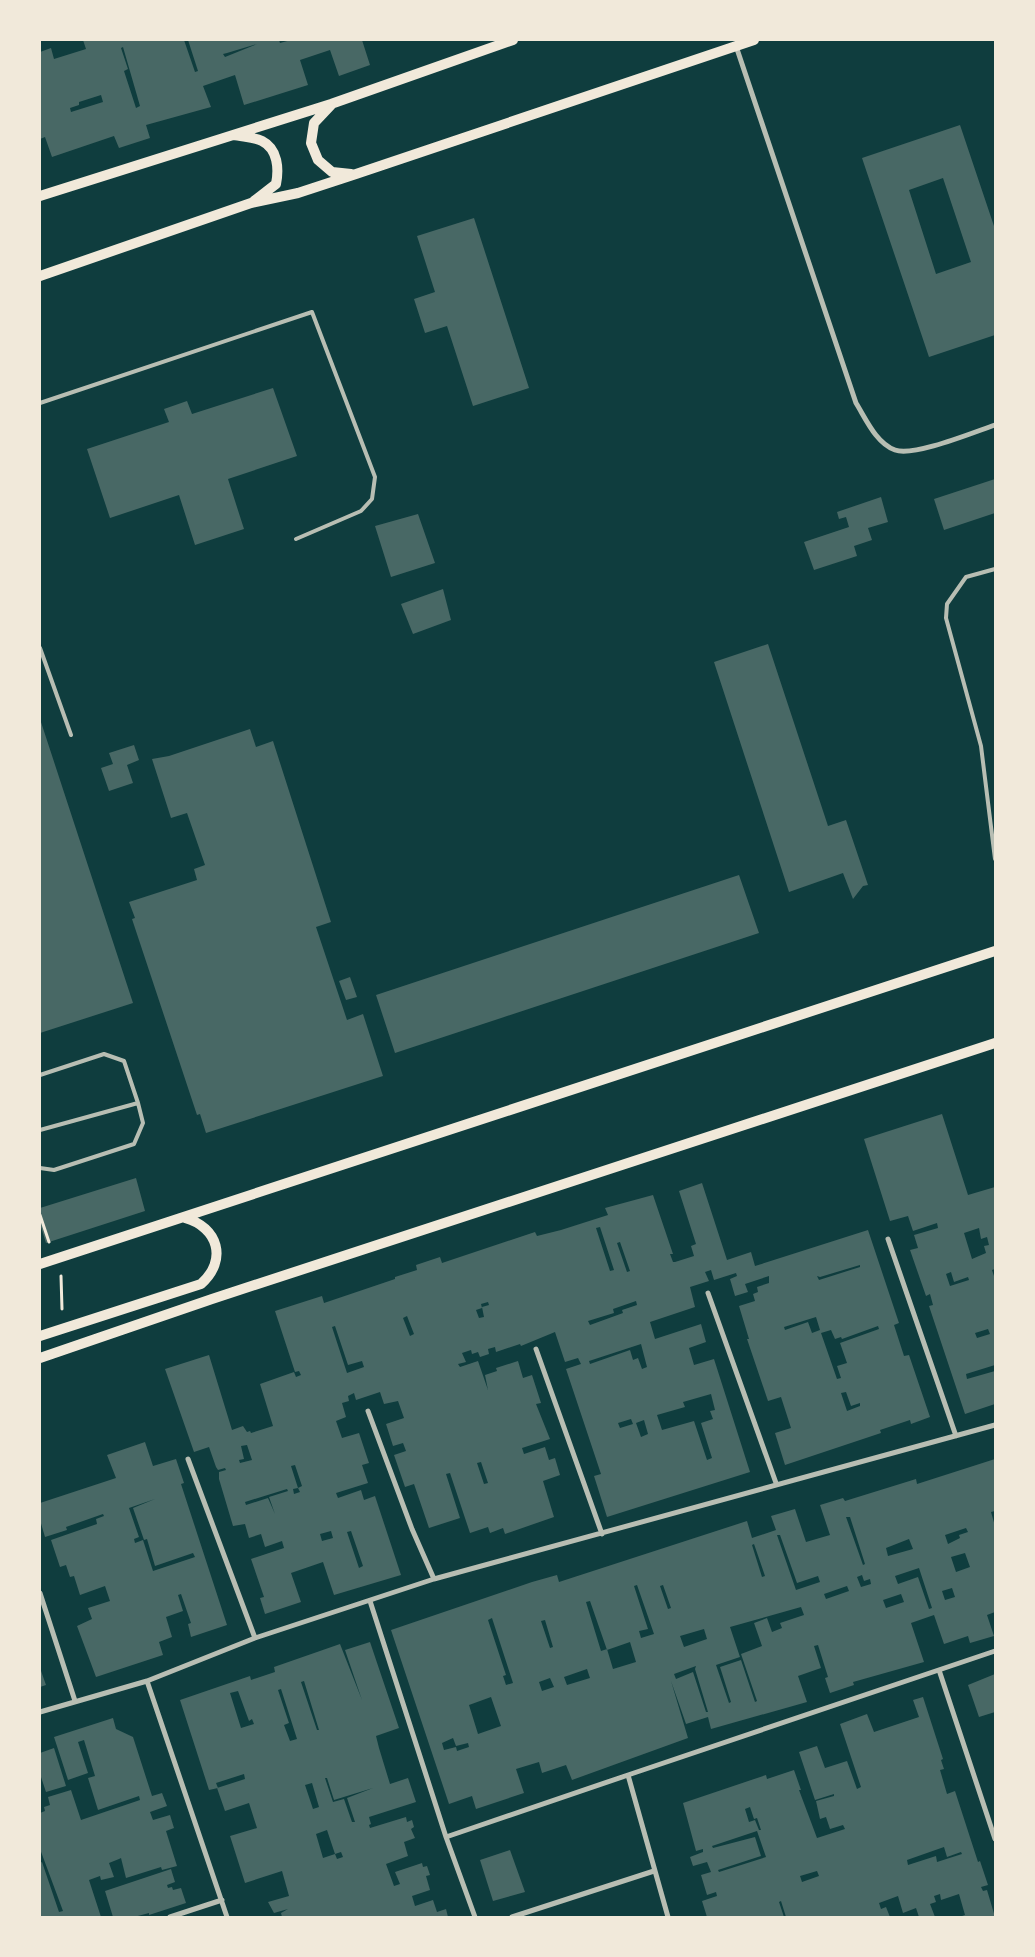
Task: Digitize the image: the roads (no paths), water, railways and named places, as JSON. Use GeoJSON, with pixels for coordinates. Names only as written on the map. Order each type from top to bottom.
{"type":"FeatureCollection","features":[{"type":"Feature","properties":{"kind":"main road"},"geometry":{"type":"LineString","coordinates":[[40,196],[331,104],[514,40]]}},
{"type":"Feature","properties":{"kind":"main road"},"geometry":{"type":"LineString","coordinates":[[40,276],[251,203],[298,193],[754,40]]}},
{"type":"Feature","properties":{"kind":"main road"},"geometry":{"type":"LineString","coordinates":[[331,104],[314,123],[311,143],[318,160],[332,172],[356,174]]}},
{"type":"Feature","properties":{"kind":"main road"},"geometry":{"type":"LineString","coordinates":[[232,135],[262,141],[273,153],[279,167],[276,184],[251,203]]}},
{"type":"Feature","properties":{"kind":"main road"},"geometry":{"type":"LineString","coordinates":[[40,1264],[995,951]]}},
{"type":"Feature","properties":{"kind":"main road"},"geometry":{"type":"LineString","coordinates":[[40,1358],[231,1292],[995,1043]]}},
{"type":"Feature","properties":{"kind":"main road"},"geometry":{"type":"LineString","coordinates":[[40,1336],[201,1284],[213,1269],[217,1249],[206,1228],[185,1218]]}},
{"type":"Feature","properties":{"kind":"street"},"geometry":{"type":"LineString","coordinates":[[736,46],[856,403],[878,437],[896,450],[924,449],[995,425]]}},
{"type":"Feature","properties":{"kind":"street"},"geometry":{"type":"LineString","coordinates":[[888,1238],[956,1436]]}},
{"type":"Feature","properties":{"kind":"street"},"geometry":{"type":"LineString","coordinates":[[708,1293],[776,1484]]}},
{"type":"Feature","properties":{"kind":"street"},"geometry":{"type":"LineString","coordinates":[[536,1349],[602,1534]]}},
{"type":"Feature","properties":{"kind":"street"},"geometry":{"type":"LineString","coordinates":[[368,1411],[412,1529],[434,1579]]}},
{"type":"Feature","properties":{"kind":"street"},"geometry":{"type":"LineString","coordinates":[[40,1712],[147,1681],[255,1638],[434,1579],[995,1425]]}},
{"type":"Feature","properties":{"kind":"street"},"geometry":{"type":"LineString","coordinates":[[188,1459],[255,1638]]}},
{"type":"Feature","properties":{"kind":"street"},"geometry":{"type":"LineString","coordinates":[[40,1593],[75,1701]]}},
{"type":"Feature","properties":{"kind":"street"},"geometry":{"type":"LineString","coordinates":[[370,1601],[446,1837],[475,1917]]}},
{"type":"Feature","properties":{"kind":"street"},"geometry":{"type":"LineString","coordinates":[[446,1837],[995,1651]]}},
{"type":"Feature","properties":{"kind":"street"},"geometry":{"type":"LineString","coordinates":[[939,1670],[995,1839]]}},
{"type":"Feature","properties":{"kind":"street"},"geometry":{"type":"LineString","coordinates":[[147,1681],[227,1917]]}},
{"type":"Feature","properties":{"kind":"street"},"geometry":{"type":"LineString","coordinates":[[628,1776],[668,1917]]}},
{"type":"Feature","properties":{"kind":"street"},"geometry":{"type":"LineString","coordinates":[[512,1917],[654,1871]]}},
{"type":"Feature","properties":{"kind":"street"},"geometry":{"type":"LineString","coordinates":[[170,1917],[222,1900]]}},
{"type":"Feature","properties":{"kind":"lane"},"geometry":{"type":"LineString","coordinates":[[40,403],[312,312],[375,477],[372,499],[361,511],[296,539]]}},
{"type":"Feature","properties":{"kind":"lane"},"geometry":{"type":"LineString","coordinates":[[995,569],[966,577],[947,604],[946,618],[981,746],[995,859]]}},
{"type":"Feature","properties":{"kind":"lane"},"geometry":{"type":"LineString","coordinates":[[40,648],[71,735]]}},
{"type":"Feature","properties":{"kind":"lane"},"geometry":{"type":"LineString","coordinates":[[40,1075],[104,1054],[124,1061],[144,1123],[134,1144],[54,1170],[40,1168]]}},
{"type":"Feature","properties":{"kind":"lane"},"geometry":{"type":"LineString","coordinates":[[40,1130],[138,1103]]}}]}
